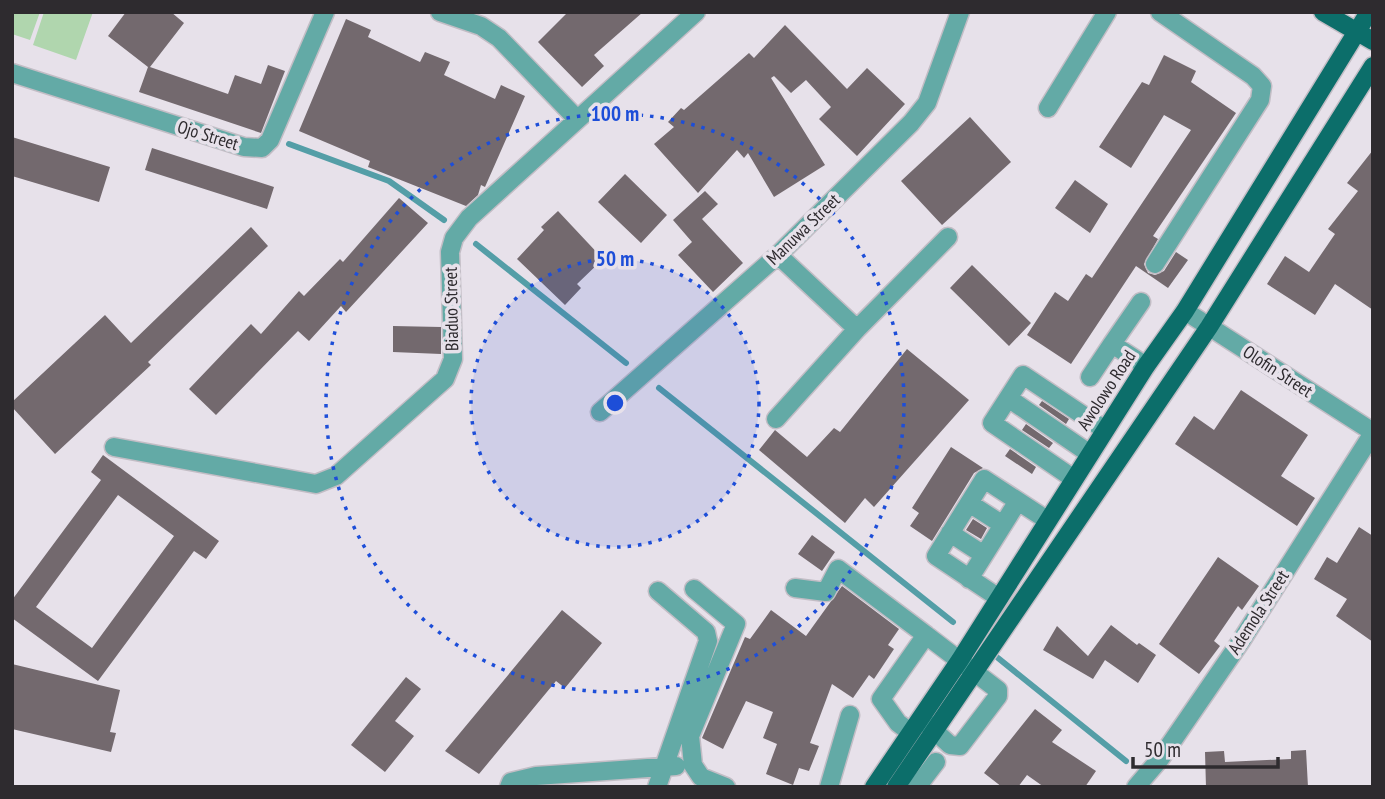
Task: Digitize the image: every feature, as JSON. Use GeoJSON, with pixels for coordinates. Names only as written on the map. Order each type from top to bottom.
{"type":"FeatureCollection","features":[{"type":"Feature","properties":{"kind":"main road"},"geometry":{"type":"LineString","coordinates":[[1323,12],[1373,41]]}},
{"type":"Feature","properties":{"kind":"main road","name":"Awolowo Road"},"geometry":{"type":"LineString","coordinates":[[886,785],[915,725],[960,660],[1146,366],[1185,310],[1369,12]]}},
{"type":"Feature","properties":{"kind":"main road","name":"Awolowo Road"},"geometry":{"type":"LineString","coordinates":[[886,785],[937,730],[976,673],[1209,327],[1373,66]]}},
{"type":"Feature","properties":{"kind":"street","name":"Ojo Street"},"geometry":{"type":"LineString","coordinates":[[12,73],[244,147],[262,148],[270,139],[325,12]]}},
{"type":"Feature","properties":{"kind":"street"},"geometry":{"type":"LineString","coordinates":[[440,12],[481,26],[499,38],[576,118]]}},
{"type":"Feature","properties":{"kind":"street","name":"Biaduo Street"},"geometry":{"type":"LineString","coordinates":[[114,447],[316,484],[336,477],[445,379],[453,359],[450,252],[454,239],[469,218],[576,118],[696,12]]}},
{"type":"Feature","properties":{"kind":"street","name":"Manuwa Street"},"geometry":{"type":"LineString","coordinates":[[600,412],[778,255],[911,123],[926,103],[960,12]]}},
{"type":"Feature","properties":{"kind":"street"},"geometry":{"type":"LineString","coordinates":[[1048,108],[1107,12]]}},
{"type":"Feature","properties":{"kind":"street"},"geometry":{"type":"LineString","coordinates":[[1155,264],[1260,100],[1262,86],[1253,76],[1160,12]]}},
{"type":"Feature","properties":{"kind":"street"},"geometry":{"type":"LineString","coordinates":[[776,419],[857,329],[948,237]]}},
{"type":"Feature","properties":{"kind":"street"},"geometry":{"type":"LineString","coordinates":[[778,255],[857,329]]}},
{"type":"Feature","properties":{"kind":"street"},"geometry":{"type":"LineString","coordinates":[[1090,377],[1141,302]]}},
{"type":"Feature","properties":{"kind":"street","name":"Olofin Street"},"geometry":{"type":"LineString","coordinates":[[1185,310],[1373,432]]}},
{"type":"Feature","properties":{"kind":"street"},"geometry":{"type":"LineString","coordinates":[[1112,344],[1146,366]]}},
{"type":"Feature","properties":{"kind":"street"},"geometry":{"type":"LineString","coordinates":[[1074,479],[992,423],[1023,375],[1105,430]]}},
{"type":"Feature","properties":{"kind":"street"},"geometry":{"type":"LineString","coordinates":[[1008,398],[1090,454]]}},
{"type":"Feature","properties":{"kind":"street","name":"Ademola Street"},"geometry":{"type":"LineString","coordinates":[[1136,787],[1160,759],[1241,641],[1373,432]]}},
{"type":"Feature","properties":{"kind":"street"},"geometry":{"type":"LineString","coordinates":[[999,598],[936,556],[950,533],[984,479],[1047,520]]}},
{"type":"Feature","properties":{"kind":"street"},"geometry":{"type":"LineString","coordinates":[[969,579],[1018,501]]}},
{"type":"Feature","properties":{"kind":"street"},"geometry":{"type":"LineString","coordinates":[[969,503],[1003,525]]}},
{"type":"Feature","properties":{"kind":"street"},"geometry":{"type":"LineString","coordinates":[[950,533],[984,555]]}},
{"type":"Feature","properties":{"kind":"street"},"geometry":{"type":"LineString","coordinates":[[795,588],[826,592],[838,569],[960,660],[998,690],[998,696],[960,746],[950,745],[937,730],[898,723],[881,699],[926,635]]}},
{"type":"Feature","properties":{"kind":"street"},"geometry":{"type":"LineString","coordinates":[[694,589],[736,624],[690,736],[693,765],[701,777],[726,787]]}},
{"type":"Feature","properties":{"kind":"street"},"geometry":{"type":"LineString","coordinates":[[657,787],[708,641],[706,632],[658,591]]}},
{"type":"Feature","properties":{"kind":"street"},"geometry":{"type":"LineString","coordinates":[[829,787],[850,715]]}},
{"type":"Feature","properties":{"kind":"street"},"geometry":{"type":"LineString","coordinates":[[917,787],[936,762]]}},
{"type":"Feature","properties":{"kind":"street"},"geometry":{"type":"LineString","coordinates":[[509,787],[511,782],[536,776],[693,765]]}},
{"type":"Feature","properties":{"kind":"green space"},"geometry":{"type":"Polygon","coordinates":[[[12,12],[40,12],[30,40],[12,34],[12,12]]]}},
{"type":"Feature","properties":{"kind":"green space"},"geometry":{"type":"Polygon","coordinates":[[[44,12],[93,12],[76,60],[33,45],[44,12]]]}},
{"type":"Feature","properties":{"kind":"building"},"geometry":{"type":"Polygon","coordinates":[[[126,12],[171,12],[184,23],[150,67],[228,94],[235,75],[261,84],[268,65],[285,71],[261,133],[139,92],[148,67],[108,36],[126,12]]]}},
{"type":"Feature","properties":{"kind":"building"},"geometry":{"type":"Polygon","coordinates":[[[568,12],[643,12],[594,55],[604,66],[582,87],[538,42],[568,12]]]}},
{"type":"Feature","properties":{"kind":"building"},"geometry":{"type":"Polygon","coordinates":[[[346,19],[371,30],[368,37],[420,62],[425,52],[450,62],[444,75],[495,99],[501,85],[525,96],[485,187],[481,185],[478,195],[466,206],[368,167],[370,161],[299,131],[346,19]]]}},
{"type":"Feature","properties":{"kind":"building"},"geometry":{"type":"Polygon","coordinates":[[[785,25],[847,89],[867,68],[905,104],[857,156],[819,119],[831,107],[806,80],[791,93],[774,76],[771,78],[825,165],[774,197],[748,153],[744,158],[737,150],[698,193],[654,144],[674,127],[668,122],[681,108],[684,110],[749,53],[754,58],[785,25]]]}},
{"type":"Feature","properties":{"kind":"building"},"geometry":{"type":"Polygon","coordinates":[[[1164,55],[1196,71],[1191,82],[1236,113],[1153,236],[1158,239],[1144,264],[1148,273],[1155,275],[1164,271],[1176,252],[1188,260],[1168,288],[1136,266],[1071,364],[1027,335],[1055,292],[1068,301],[1086,274],[1092,278],[1191,130],[1164,115],[1131,168],[1099,147],[1142,82],[1149,85],[1164,55]]]}},
{"type":"Feature","properties":{"kind":"building"},"geometry":{"type":"Polygon","coordinates":[[[970,117],[1011,162],[942,225],[901,181],[970,117]]]}},
{"type":"Feature","properties":{"kind":"building"},"geometry":{"type":"Polygon","coordinates":[[[12,137],[110,167],[99,202],[12,176],[12,137]]]}},
{"type":"Feature","properties":{"kind":"building"},"geometry":{"type":"Polygon","coordinates":[[[152,148],[274,187],[267,209],[145,170],[152,148]]]}},
{"type":"Feature","properties":{"kind":"building"},"geometry":{"type":"Polygon","coordinates":[[[1373,150],[1373,310],[1335,284],[1315,315],[1267,284],[1285,256],[1309,272],[1335,234],[1328,229],[1358,191],[1347,183],[1373,150]]]}},
{"type":"Feature","properties":{"kind":"building"},"geometry":{"type":"Polygon","coordinates":[[[625,174],[667,215],[641,243],[598,202],[625,174]]]}},
{"type":"Feature","properties":{"kind":"building"},"geometry":{"type":"Polygon","coordinates":[[[1075,180],[1108,204],[1090,233],[1055,208],[1075,180]]]}},
{"type":"Feature","properties":{"kind":"building"},"geometry":{"type":"Polygon","coordinates":[[[705,191],[718,204],[702,219],[743,263],[713,292],[678,255],[692,242],[673,220],[705,191]]]}},
{"type":"Feature","properties":{"kind":"building"},"geometry":{"type":"Polygon","coordinates":[[[399,198],[428,223],[346,312],[341,306],[309,341],[298,331],[216,415],[189,389],[251,324],[261,334],[299,291],[304,296],[340,259],[343,262],[399,198]]]}},
{"type":"Feature","properties":{"kind":"building"},"geometry":{"type":"Polygon","coordinates":[[[558,211],[603,259],[577,284],[581,288],[565,305],[517,259],[544,230],[541,227],[558,211]]]}},
{"type":"Feature","properties":{"kind":"building"},"geometry":{"type":"Polygon","coordinates":[[[251,227],[268,246],[148,362],[151,365],[55,454],[12,407],[12,402],[105,315],[131,343],[251,227]]]}},
{"type":"Feature","properties":{"kind":"building"},"geometry":{"type":"Polygon","coordinates":[[[972,265],[1031,323],[1009,346],[950,288],[972,265]]]}},
{"type":"Feature","properties":{"kind":"building"},"geometry":{"type":"Polygon","coordinates":[[[393,326],[441,327],[441,354],[393,352],[393,326]]]}},
{"type":"Feature","properties":{"kind":"building"},"geometry":{"type":"Polygon","coordinates":[[[907,349],[969,400],[874,507],[865,498],[845,523],[759,450],[775,430],[807,457],[834,428],[840,432],[907,349]]]}},
{"type":"Feature","properties":{"kind":"building"},"geometry":{"type":"Polygon","coordinates":[[[1241,390],[1308,435],[1281,476],[1315,498],[1297,526],[1175,444],[1194,416],[1214,430],[1241,390]]]}},
{"type":"Feature","properties":{"kind":"building"},"geometry":{"type":"Polygon","coordinates":[[[1042,401],[1069,419],[1066,424],[1039,405],[1042,401]]]}},
{"type":"Feature","properties":{"kind":"building"},"geometry":{"type":"Polygon","coordinates":[[[1026,424],[1053,443],[1049,448],[1022,430],[1026,424]]]}},
{"type":"Feature","properties":{"kind":"building"},"geometry":{"type":"Polygon","coordinates":[[[951,447],[983,468],[974,473],[932,541],[910,526],[919,513],[912,508],[951,447]]]}},
{"type":"Feature","properties":{"kind":"building"},"geometry":{"type":"Polygon","coordinates":[[[1010,449],[1036,467],[1032,474],[1005,456],[1010,449]]]}},
{"type":"Feature","properties":{"kind":"building"},"geometry":{"type":"Polygon","coordinates":[[[103,455],[219,541],[206,559],[194,551],[98,681],[12,618],[12,600],[101,480],[91,472],[103,455]],[[118,495],[36,607],[92,648],[174,536],[118,495]]]}},
{"type":"Feature","properties":{"kind":"building"},"geometry":{"type":"Polygon","coordinates":[[[973,519],[987,528],[981,539],[966,530],[973,519]]]}},
{"type":"Feature","properties":{"kind":"building"},"geometry":{"type":"Polygon","coordinates":[[[1359,527],[1373,536],[1373,642],[1336,616],[1347,599],[1314,579],[1327,557],[1337,563],[1359,527]]]}},
{"type":"Feature","properties":{"kind":"building"},"geometry":{"type":"Polygon","coordinates":[[[812,535],[835,552],[822,571],[798,554],[812,535]]]}},
{"type":"Feature","properties":{"kind":"building"},"geometry":{"type":"Polygon","coordinates":[[[1218,557],[1259,586],[1242,610],[1238,606],[1214,641],[1220,646],[1199,674],[1159,644],[1218,557]]]}},
{"type":"Feature","properties":{"kind":"building"},"geometry":{"type":"Polygon","coordinates":[[[842,586],[899,629],[888,645],[894,649],[874,679],[869,675],[853,698],[832,684],[810,743],[819,746],[809,771],[799,768],[793,785],[766,774],[777,744],[763,738],[773,712],[746,701],[723,749],[702,738],[745,637],[750,639],[771,610],[806,636],[842,586]]]}},
{"type":"Feature","properties":{"kind":"building"},"geometry":{"type":"Polygon","coordinates":[[[562,610],[602,643],[565,688],[556,681],[479,774],[445,751],[562,610]]]}},
{"type":"Feature","properties":{"kind":"building"},"geometry":{"type":"Polygon","coordinates":[[[1111,625],[1137,645],[1139,643],[1156,655],[1138,683],[1105,660],[1093,679],[1043,650],[1057,626],[1088,656],[1111,625]]]}},
{"type":"Feature","properties":{"kind":"building"},"geometry":{"type":"Polygon","coordinates":[[[12,664],[120,690],[110,732],[116,733],[111,752],[12,729],[12,664]]]}},
{"type":"Feature","properties":{"kind":"building"},"geometry":{"type":"Polygon","coordinates":[[[406,677],[421,689],[395,721],[414,736],[385,772],[351,745],[406,677]]]}},
{"type":"Feature","properties":{"kind":"building"},"geometry":{"type":"Polygon","coordinates":[[[1035,709],[1062,730],[1052,742],[1096,771],[1085,787],[1044,787],[1027,775],[1018,787],[1002,787],[984,773],[1035,709]]]}},
{"type":"Feature","properties":{"kind":"building"},"geometry":{"type":"Polygon","coordinates":[[[1306,750],[1308,787],[1206,787],[1205,752],[1224,751],[1225,762],[1291,759],[1291,751],[1306,750]]]}},
{"type":"Feature","properties":{"kind":"waterway"},"geometry":{"type":"LineString","coordinates":[[289,144],[389,181],[444,220]]}},
{"type":"Feature","properties":{"kind":"waterway"},"geometry":{"type":"LineString","coordinates":[[476,244],[626,363]]}},
{"type":"Feature","properties":{"kind":"waterway"},"geometry":{"type":"LineString","coordinates":[[659,388],[953,622]]}},
{"type":"Feature","properties":{"kind":"waterway"},"geometry":{"type":"LineString","coordinates":[[998,658],[1126,761]]}}]}
